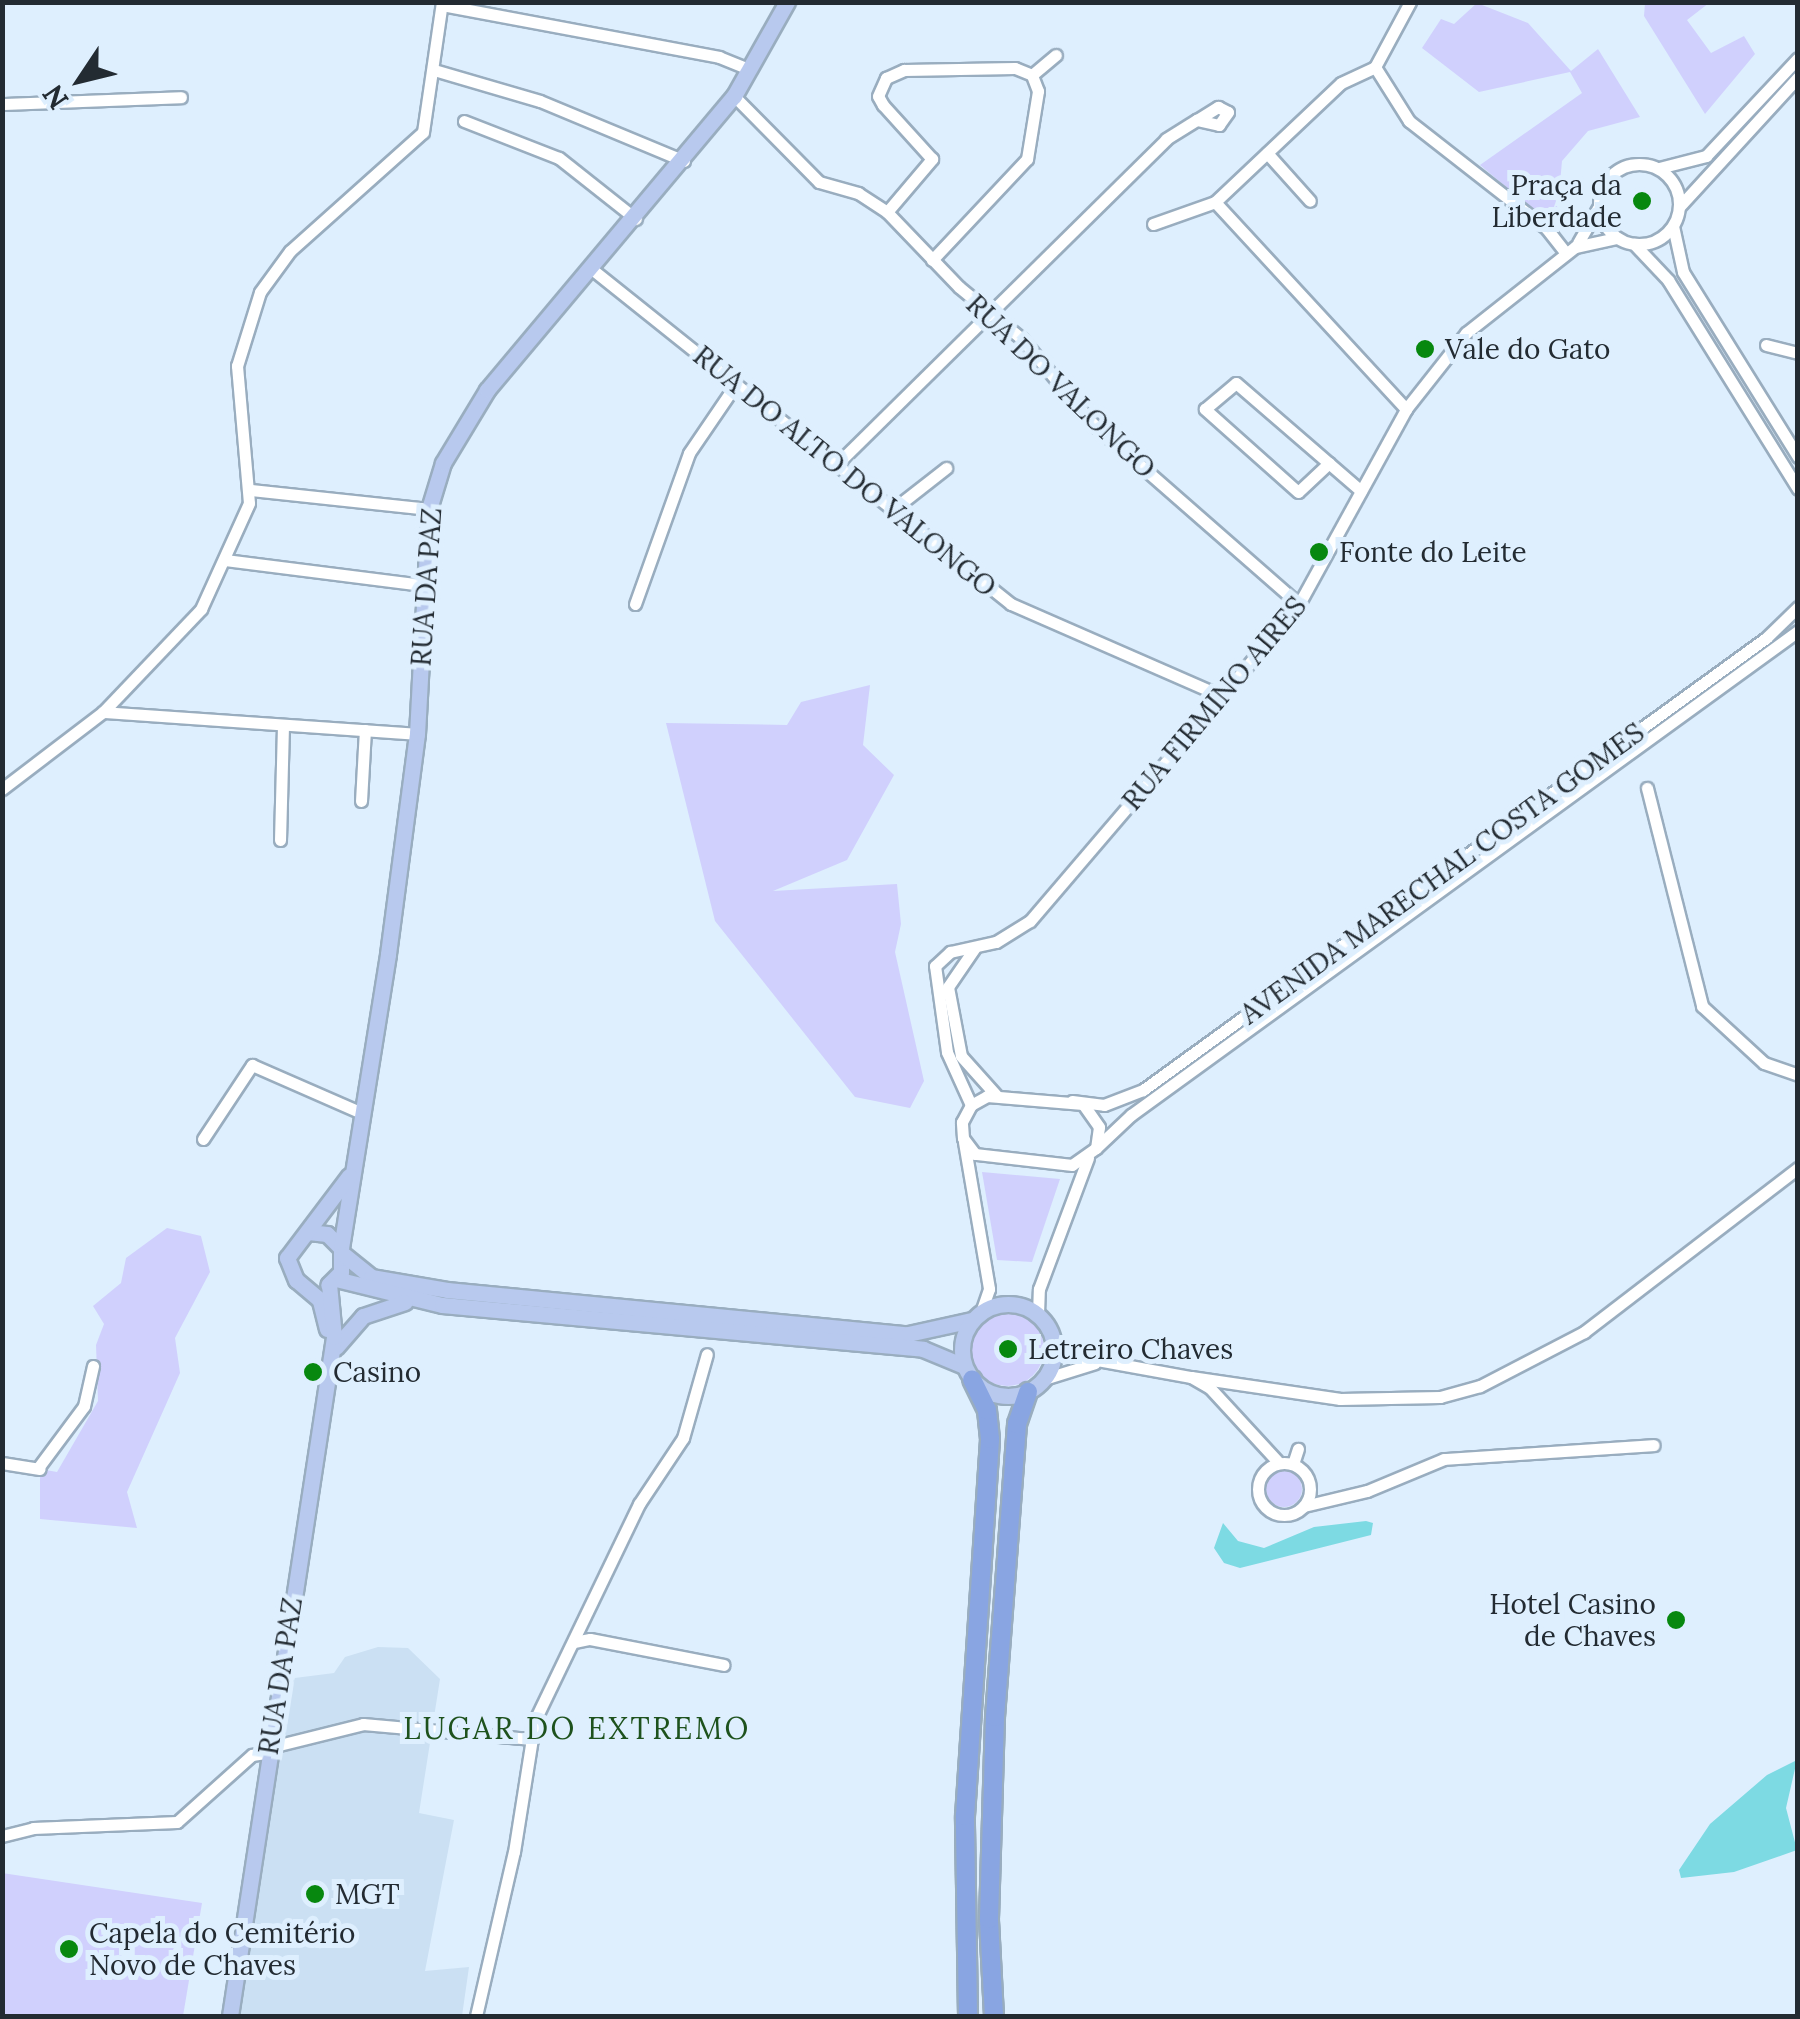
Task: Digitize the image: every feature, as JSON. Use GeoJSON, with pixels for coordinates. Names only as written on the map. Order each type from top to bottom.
{"type":"FeatureCollection","features":[{"type":"Feature","properties":{"kind":"highway"},"geometry":{"type":"LineString","coordinates":[[968,1372],[988,1410],[990,1439],[965,1816],[968,2016]]}},
{"type":"Feature","properties":{"kind":"highway"},"geometry":{"type":"LineString","coordinates":[[994,2016],[989,1919],[995,1717],[1017,1424],[1028,1392]]}},
{"type":"Feature","properties":{"kind":"main road","name":"RUA DA PAZ"},"geometry":{"type":"LineString","coordinates":[[360,1144],[416,734],[429,509],[461,426],[734,96],[787,2]]}},
{"type":"Feature","properties":{"kind":"main road"},"geometry":{"type":"LineString","coordinates":[[330,1360],[326,1315],[310,1288],[291,1274],[287,1258],[292,1243],[308,1232],[342,1192],[360,1144]]}},
{"type":"Feature","properties":{"kind":"main road"},"geometry":{"type":"LineString","coordinates":[[330,1360],[336,1315],[332,1282],[342,1251],[360,1144]]}},
{"type":"Feature","properties":{"kind":"main road"},"geometry":{"type":"LineString","coordinates":[[308,1232],[328,1234],[372,1277],[447,1290],[908,1334],[976,1316],[1006,1303],[1038,1314],[1052,1337],[1053,1361],[1044,1379],[1028,1392],[993,1394],[968,1372],[923,1349],[424,1301],[332,1282],[310,1288]]}},
{"type":"Feature","properties":{"kind":"main road"},"geometry":{"type":"LineString","coordinates":[[330,1360],[362,1316],[394,1302],[424,1301]]}},
{"type":"Feature","properties":{"kind":"main road"},"geometry":{"type":"LineString","coordinates":[[968,1372],[962,1347],[976,1316]]}},
{"type":"Feature","properties":{"kind":"main road","name":"RUA DA PAZ"},"geometry":{"type":"LineString","coordinates":[[227,2016],[234,1992],[267,1751],[330,1360]]}},
{"type":"Feature","properties":{"kind":"street"},"geometry":{"type":"LineString","coordinates":[[1153,224],[1215,202],[1341,83],[1375,67],[1410,2]]}},
{"type":"Feature","properties":{"kind":"street"},"geometry":{"type":"LineString","coordinates":[[2,790],[103,712],[192,622],[225,560],[251,490],[236,366],[260,292],[290,251],[423,132],[442,4],[719,57],[749,69]]}},
{"type":"Feature","properties":{"kind":"street"},"geometry":{"type":"LineString","coordinates":[[1032,75],[1056,55]]}},
{"type":"Feature","properties":{"kind":"street"},"geometry":{"type":"LineString","coordinates":[[1571,250],[1598,206],[1604,182],[1622,166],[1659,168],[1706,156],[1798,58]]}},
{"type":"Feature","properties":{"kind":"street"},"geometry":{"type":"LineString","coordinates":[[1375,67],[1410,121],[1571,250]]}},
{"type":"Feature","properties":{"kind":"street"},"geometry":{"type":"LineString","coordinates":[[888,212],[932,159],[883,105],[878,96],[886,78],[904,70],[1015,68],[1032,75],[1038,91],[1027,159],[932,260]]}},
{"type":"Feature","properties":{"kind":"street"},"geometry":{"type":"LineString","coordinates":[[434,70],[540,101],[684,160]]}},
{"type":"Feature","properties":{"kind":"street"},"geometry":{"type":"LineString","coordinates":[[1798,77],[1679,207],[1673,226],[1683,272],[1798,458]]}},
{"type":"Feature","properties":{"kind":"street","name":"RUA DO VALONGO"},"geometry":{"type":"LineString","coordinates":[[734,96],[819,182],[858,194],[888,212],[932,260],[992,312],[1092,423],[1299,604]]}},
{"type":"Feature","properties":{"kind":"street"},"geometry":{"type":"LineString","coordinates":[[2,104],[182,97]]}},
{"type":"Feature","properties":{"kind":"street"},"geometry":{"type":"LineString","coordinates":[[837,464],[1166,139],[1197,120]]}},
{"type":"Feature","properties":{"kind":"street"},"geometry":{"type":"LineString","coordinates":[[464,121],[559,158],[636,218]]}},
{"type":"Feature","properties":{"kind":"street"},"geometry":{"type":"LineString","coordinates":[[1267,153],[1310,202]]}},
{"type":"Feature","properties":{"kind":"street"},"geometry":{"type":"LineString","coordinates":[[1659,168],[1675,184],[1679,207]]}},
{"type":"Feature","properties":{"kind":"street"},"geometry":{"type":"LineString","coordinates":[[1215,202],[1406,408]]}},
{"type":"Feature","properties":{"kind":"street"},"geometry":{"type":"LineString","coordinates":[[1598,206],[1617,238]]}},
{"type":"Feature","properties":{"kind":"street"},"geometry":{"type":"LineString","coordinates":[[1634,244],[1656,240],[1673,226]]}},
{"type":"Feature","properties":{"kind":"street"},"geometry":{"type":"LineString","coordinates":[[1571,250],[1617,238],[1634,244],[1668,280],[1798,490]]}},
{"type":"Feature","properties":{"kind":"street","name":"RUA FIRMINO AIRES"},"geometry":{"type":"LineString","coordinates":[[971,1105],[947,1052],[933,973],[950,952],[974,949],[1030,921],[1299,604],[1406,408],[1466,333],[1571,250]]}},
{"type":"Feature","properties":{"kind":"street","name":"RUA DO ALTO DO VALONGO"},"geometry":{"type":"LineString","coordinates":[[592,270],[1011,604],[1222,696]]}},
{"type":"Feature","properties":{"kind":"street"},"geometry":{"type":"LineString","coordinates":[[1766,345],[1798,353]]}},
{"type":"Feature","properties":{"kind":"street"},"geometry":{"type":"LineString","coordinates":[[1329,464],[1298,492],[1205,409],[1236,383],[1361,491]]}},
{"type":"Feature","properties":{"kind":"street"},"geometry":{"type":"LineString","coordinates":[[635,604],[689,453],[736,384]]}},
{"type":"Feature","properties":{"kind":"street"},"geometry":{"type":"LineString","coordinates":[[891,511],[946,468]]}},
{"type":"Feature","properties":{"kind":"street"},"geometry":{"type":"LineString","coordinates":[[251,490],[429,509]]}},
{"type":"Feature","properties":{"kind":"street"},"geometry":{"type":"LineString","coordinates":[[225,560],[424,585]]}},
{"type":"Feature","properties":{"kind":"street","name":"AVENIDA MARECHAL COSTA GOMES"},"geometry":{"type":"LineString","coordinates":[[998,1096],[1104,1105],[1143,1090],[1766,638],[1798,607]]}},
{"type":"Feature","properties":{"kind":"street","name":"AVENIDA MARECHAL COSTA GOMES"},"geometry":{"type":"LineString","coordinates":[[1092,1153],[1132,1115],[1798,631]]}},
{"type":"Feature","properties":{"kind":"street"},"geometry":{"type":"LineString","coordinates":[[103,712],[416,734]]}},
{"type":"Feature","properties":{"kind":"street"},"geometry":{"type":"LineString","coordinates":[[280,840],[283,724]]}},
{"type":"Feature","properties":{"kind":"street"},"geometry":{"type":"LineString","coordinates":[[361,801],[365,730]]}},
{"type":"Feature","properties":{"kind":"street"},"geometry":{"type":"LineString","coordinates":[[1646,788],[1702,1006],[1764,1063],[1798,1074]]}},
{"type":"Feature","properties":{"kind":"street"},"geometry":{"type":"LineString","coordinates":[[974,949],[949,980],[956,1035],[966,1066],[998,1096],[971,1105],[963,1138],[988,1290],[976,1316]]}},
{"type":"Feature","properties":{"kind":"street"},"geometry":{"type":"LineString","coordinates":[[203,1140],[252,1065],[364,1114]]}},
{"type":"Feature","properties":{"kind":"street"},"geometry":{"type":"LineString","coordinates":[[1038,1314],[1053,1247],[1092,1153],[1095,1116],[1072,1101]]}},
{"type":"Feature","properties":{"kind":"street"},"geometry":{"type":"LineString","coordinates":[[963,1138],[986,1159],[1072,1165],[1092,1153]]}},
{"type":"Feature","properties":{"kind":"street"},"geometry":{"type":"LineString","coordinates":[[1052,1337],[1074,1356],[1099,1363],[1340,1399],[1440,1397],[1480,1386],[1584,1332],[1798,1168]]}},
{"type":"Feature","properties":{"kind":"street"},"geometry":{"type":"LineString","coordinates":[[476,2016],[514,1852],[532,1739],[638,1504],[683,1438],[707,1354]]}},
{"type":"Feature","properties":{"kind":"street"},"geometry":{"type":"LineString","coordinates":[[1044,1379],[1099,1363]]}},
{"type":"Feature","properties":{"kind":"street"},"geometry":{"type":"LineString","coordinates":[[2,1463],[39,1468],[84,1406],[93,1366]]}},
{"type":"Feature","properties":{"kind":"street"},"geometry":{"type":"LineString","coordinates":[[1191,1377],[1224,1402],[1248,1436],[1279,1463],[1293,1464],[1332,1494]]}},
{"type":"Feature","properties":{"kind":"street"},"geometry":{"type":"LineString","coordinates":[[1248,1436],[1261,1476],[1258,1494],[1272,1512],[1288,1515],[1332,1494],[1367,1491],[1444,1459],[1654,1445]]}},
{"type":"Feature","properties":{"kind":"street"},"geometry":{"type":"LineString","coordinates":[[1293,1464],[1298,1449]]}},
{"type":"Feature","properties":{"kind":"street"},"geometry":{"type":"LineString","coordinates":[[1261,1476],[1279,1463]]}},
{"type":"Feature","properties":{"kind":"street"},"geometry":{"type":"LineString","coordinates":[[1304,1506],[1307,1476]]}},
{"type":"Feature","properties":{"kind":"street"},"geometry":{"type":"LineString","coordinates":[[574,1642],[590,1639],[724,1666]]}},
{"type":"Feature","properties":{"kind":"street"},"geometry":{"type":"LineString","coordinates":[[2,1836],[33,1828],[177,1822],[252,1755],[363,1724],[532,1739]]}},
{"type":"Feature","properties":{"kind":"shaded area"},"geometry":{"type":"Polygon","coordinates":[[[1477,3],[1528,23],[1571,71],[1598,49],[1640,117],[1588,131],[1562,161],[1556,229],[1480,165],[1582,93],[1570,72],[1479,92],[1422,48],[1441,19],[1454,24],[1477,3]]]}},
{"type":"Feature","properties":{"kind":"shaded area"},"geometry":{"type":"Polygon","coordinates":[[[1645,3],[1709,3],[1687,20],[1711,53],[1744,36],[1755,54],[1705,114],[1644,16],[1645,3]]]}},
{"type":"Feature","properties":{"kind":"shaded area"},"geometry":{"type":"Polygon","coordinates":[[[870,685],[863,745],[894,775],[847,860],[773,891],[897,884],[901,924],[895,952],[924,1081],[910,1108],[855,1097],[715,921],[666,723],[787,725],[801,702],[870,685]]]}},
{"type":"Feature","properties":{"kind":"shaded area"},"geometry":{"type":"Polygon","coordinates":[[[982,1172],[1060,1179],[1032,1262],[997,1260],[982,1172]]]}},
{"type":"Feature","properties":{"kind":"shaded area"},"geometry":{"type":"Polygon","coordinates":[[[167,1228],[201,1236],[210,1272],[175,1338],[180,1373],[127,1492],[137,1528],[40,1519],[40,1469],[57,1472],[98,1401],[96,1345],[104,1324],[93,1306],[121,1283],[126,1258],[167,1228]]]}},
{"type":"Feature","properties":{"kind":"shaded area"},"geometry":{"type":"Polygon","coordinates":[[[1007,1312],[1033,1323],[1044,1349],[1033,1375],[1007,1386],[981,1375],[970,1349],[981,1323],[1007,1312]]]}},
{"type":"Feature","properties":{"kind":"shaded area"},"geometry":{"type":"Polygon","coordinates":[[[1284,1471],[1297,1476],[1302,1489],[1297,1502],[1284,1507],[1271,1502],[1266,1489],[1271,1476],[1284,1471]]]}},
{"type":"Feature","properties":{"kind":"shaded area"},"geometry":{"type":"Polygon","coordinates":[[[1223,1523],[1238,1541],[1264,1548],[1314,1527],[1373,1523],[1371,1535],[1240,1568],[1224,1563],[1214,1548],[1223,1523]]]}},
{"type":"Feature","properties":{"kind":"shaded area"},"geometry":{"type":"Polygon","coordinates":[[[378,1647],[408,1648],[440,1679],[419,1813],[454,1820],[425,1971],[469,1967],[462,2016],[238,2016],[287,1679],[334,1673],[345,1657],[378,1647]]]}},
{"type":"Feature","properties":{"kind":"shaded area"},"geometry":{"type":"Polygon","coordinates":[[[1797,1760],[1786,1808],[1797,1850],[1734,1872],[1681,1878],[1679,1870],[1710,1824],[1767,1775],[1797,1760]]]}},
{"type":"Feature","properties":{"kind":"shaded area"},"geometry":{"type":"Polygon","coordinates":[[[2,1873],[202,1903],[183,2016],[3,2016],[2,1873]]]}},
{"type":"Feature","properties":{"kind":"place","name":"Praça da Liberdade"},"geometry":{"type":"Point","coordinates":[1642,201]}},
{"type":"Feature","properties":{"kind":"place","name":"Vale do Gato"},"geometry":{"type":"Point","coordinates":[1425,349]}},
{"type":"Feature","properties":{"kind":"place","name":"Fonte do Leite"},"geometry":{"type":"Point","coordinates":[1319,552]}},
{"type":"Feature","properties":{"kind":"place","name":"Letreiro Chaves"},"geometry":{"type":"Point","coordinates":[1008,1349]}},
{"type":"Feature","properties":{"kind":"place","name":"Casino"},"geometry":{"type":"Point","coordinates":[313,1372]}},
{"type":"Feature","properties":{"kind":"place","name":"Hotel Casino de Chaves"},"geometry":{"type":"Point","coordinates":[1676,1620]}},
{"type":"Feature","properties":{"kind":"place","name":"MGT"},"geometry":{"type":"Point","coordinates":[315,1894]}},
{"type":"Feature","properties":{"kind":"place","name":"Capela do Cemitério Novo de Chaves"},"geometry":{"type":"Point","coordinates":[69,1949]}},
{"type":"Feature","properties":{"kind":"district","name":"LUGAR DO EXTREMO"},"geometry":{"type":"Point","coordinates":[577,1728]}}]}
